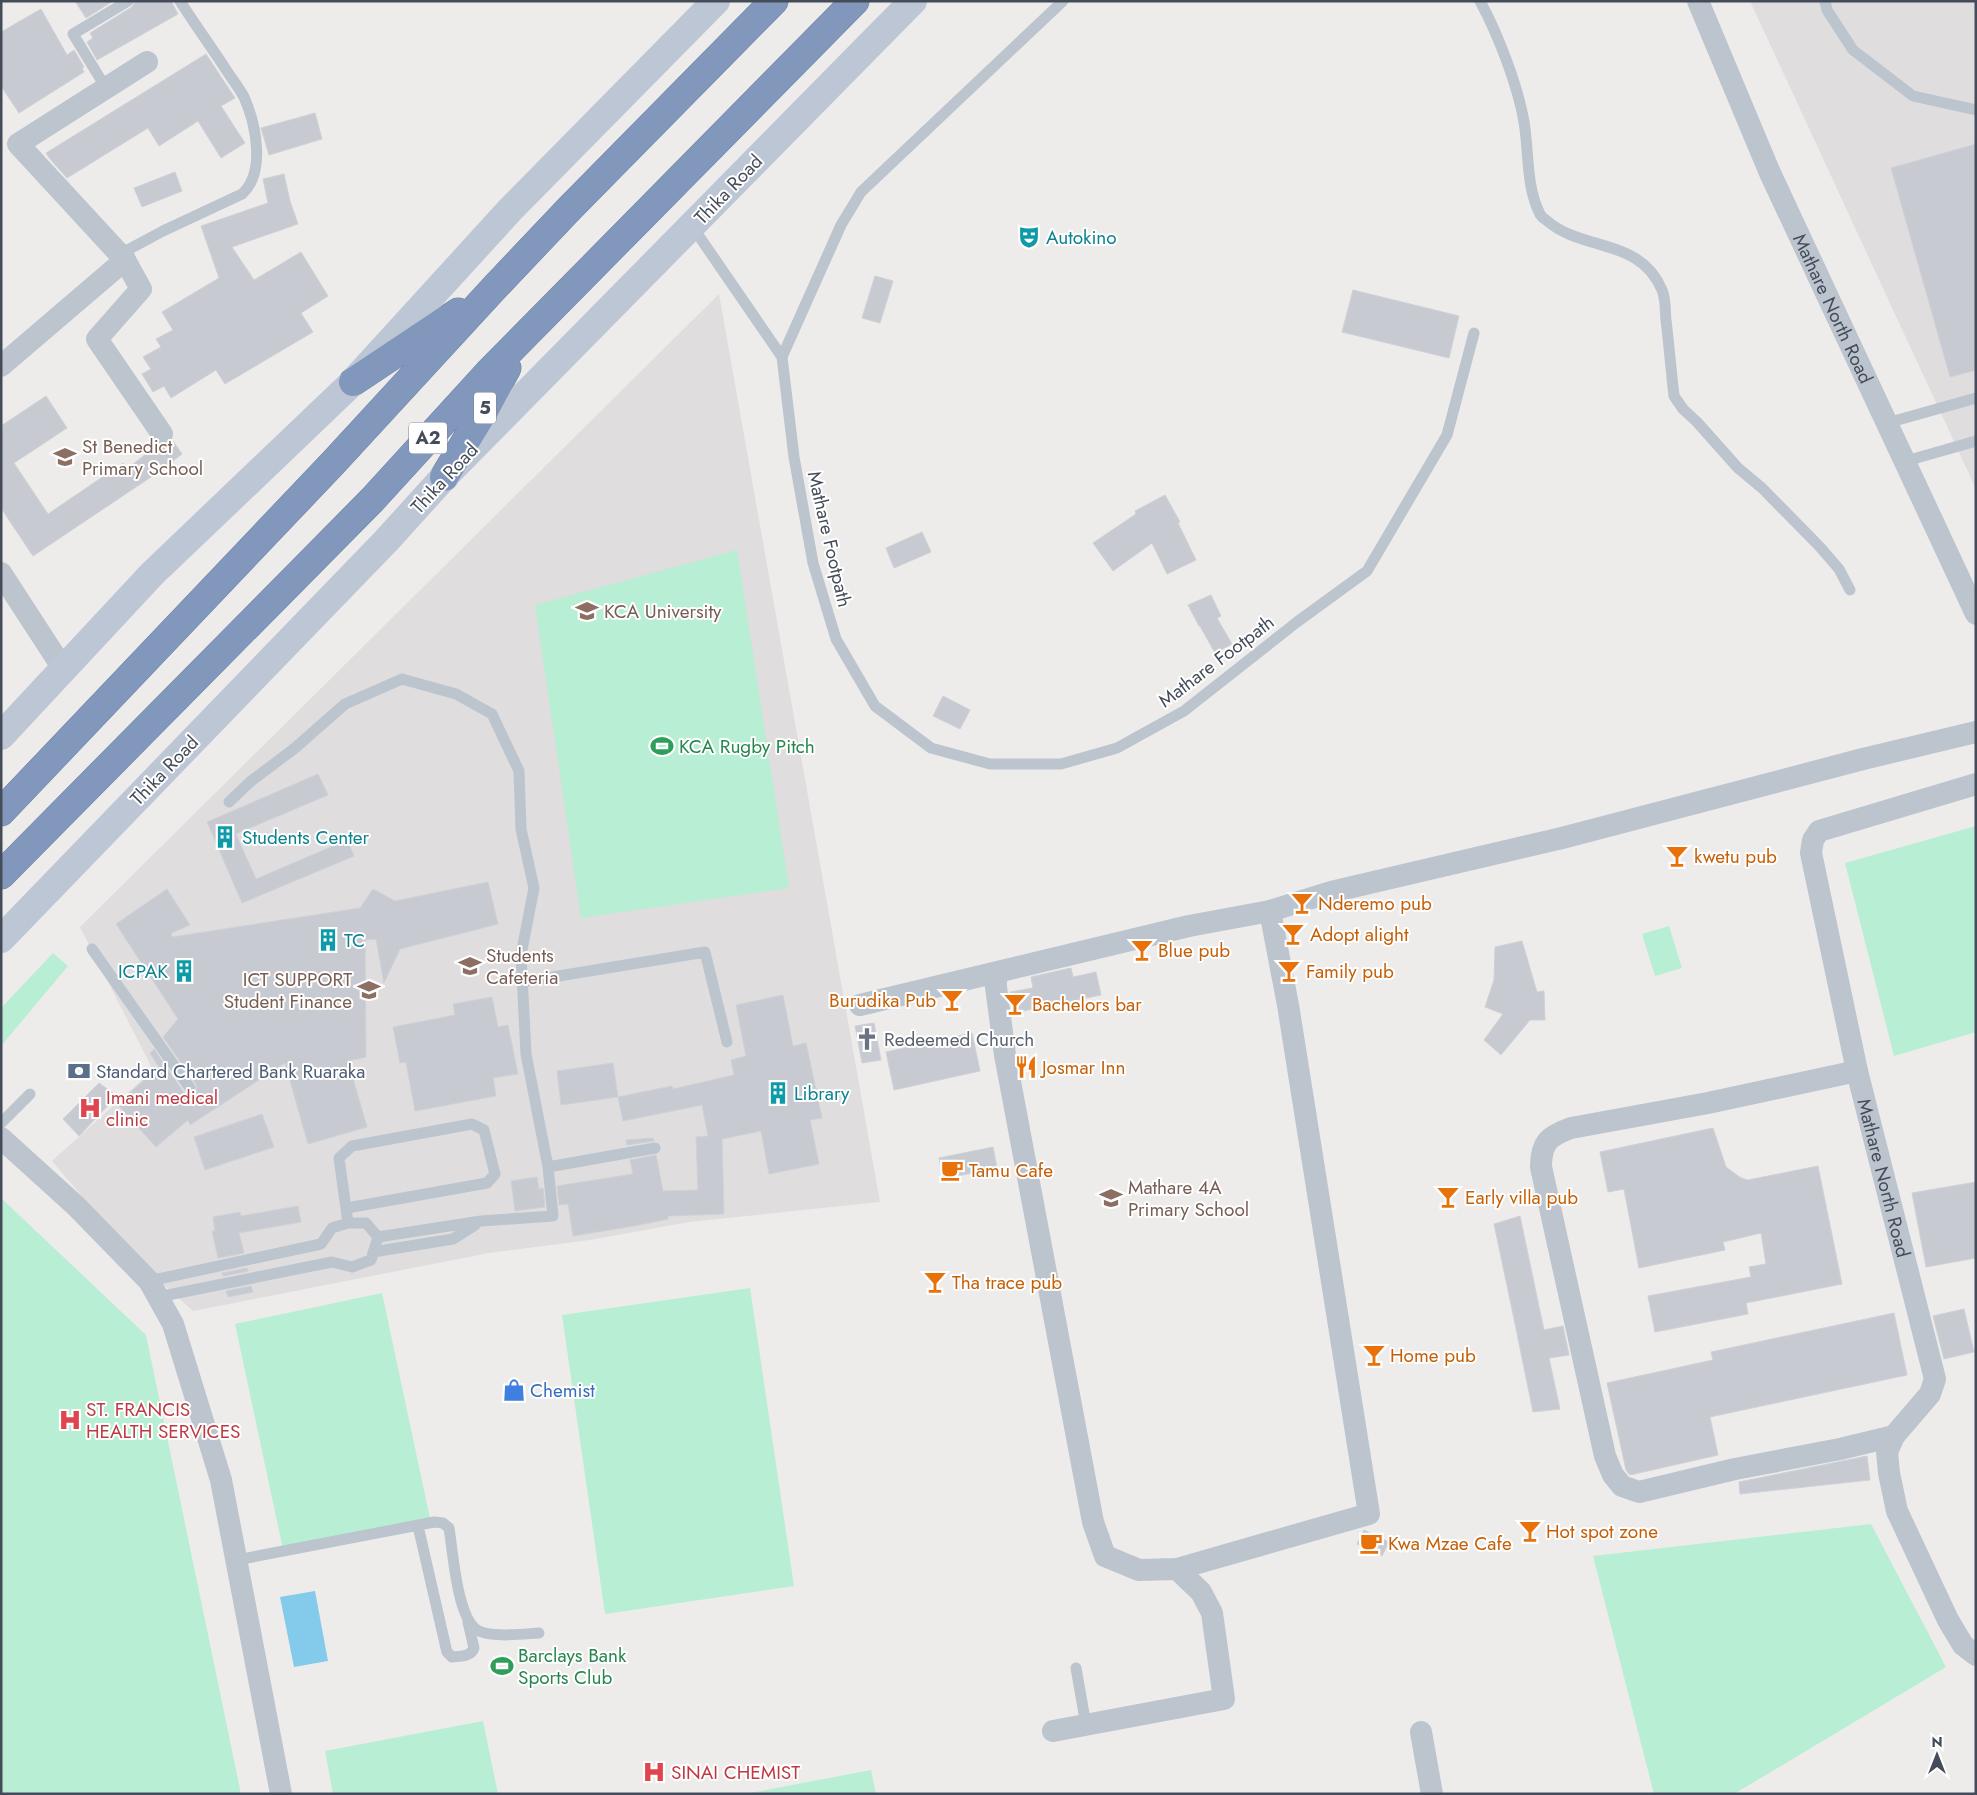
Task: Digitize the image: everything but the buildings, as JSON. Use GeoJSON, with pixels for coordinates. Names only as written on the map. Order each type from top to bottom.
{"type":"FeatureCollection","features":[{"type":"Feature","properties":{"kind":"highway"},"geometry":{"type":"LineString","coordinates":[[1,812],[333,463],[570,208],[774,1]]}},
{"type":"Feature","properties":{"kind":"highway","name":"Thika Road"},"geometry":{"type":"LineString","coordinates":[[1,875],[372,500],[523,338],[855,1]]}},
{"type":"Feature","properties":{"kind":"highway"},"geometry":{"type":"LineString","coordinates":[[354,382],[496,286]]}},
{"type":"Feature","properties":{"kind":"highway","name":"5"},"geometry":{"type":"LineString","coordinates":[[444,477],[485,409],[523,338]]}},
{"type":"Feature","properties":{"kind":"main road"},"geometry":{"type":"LineString","coordinates":[[1,736],[152,574],[354,382],[509,211],[716,1]]}},
{"type":"Feature","properties":{"kind":"main road","name":"Thika Road"},"geometry":{"type":"LineString","coordinates":[[1,938],[372,555],[444,477],[914,1]]}},
{"type":"Feature","properties":{"kind":"street","name":"Mathare North Road"},"geometry":{"type":"LineString","coordinates":[[1698,1],[1770,173],[1976,614]]}},
{"type":"Feature","properties":{"kind":"street"},"geometry":{"type":"LineString","coordinates":[[147,62],[9,148],[122,257],[141,289],[97,339],[162,434]]}},
{"type":"Feature","properties":{"kind":"street"},"geometry":{"type":"LineString","coordinates":[[1,366],[122,257]]}},
{"type":"Feature","properties":{"kind":"street"},"geometry":{"type":"LineString","coordinates":[[1,573],[64,670]]}},
{"type":"Feature","properties":{"kind":"street"},"geometry":{"type":"LineString","coordinates":[[860,1005],[1189,926],[1270,911],[1340,890],[1571,836],[1863,759],[1976,732]]}},
{"type":"Feature","properties":{"kind":"street","name":"Mathare North Road"},"geometry":{"type":"LineString","coordinates":[[1976,784],[1819,831],[1812,840],[1811,853],[1857,1072],[1935,1379],[1930,1394],[1894,1436],[1887,1452],[1889,1473],[1897,1511],[1948,1620],[1963,1645],[1976,1655]]}},
{"type":"Feature","properties":{"kind":"street"},"geometry":{"type":"LineString","coordinates":[[996,973],[996,988],[1007,1064],[1093,1522],[1106,1556],[1139,1570],[1177,1569],[1369,1514],[1289,1014],[1270,911]]}},
{"type":"Feature","properties":{"kind":"street"},"geometry":{"type":"LineString","coordinates":[[1857,1072],[1708,1103],[1571,1128],[1555,1134],[1546,1142],[1541,1152],[1541,1166],[1605,1456],[1613,1476],[1622,1486],[1639,1492],[1734,1469],[1840,1449],[1894,1436]]}},
{"type":"Feature","properties":{"kind":"street"},"geometry":{"type":"LineString","coordinates":[[1,1138],[76,1206],[153,1289],[173,1324],[222,1480],[281,1794]]}},
{"type":"Feature","properties":{"kind":"street"},"geometry":{"type":"LineString","coordinates":[[1053,1731],[1224,1699],[1212,1613],[1201,1592],[1177,1569]]}},
{"type":"Feature","properties":{"kind":"street"},"geometry":{"type":"LineString","coordinates":[[1421,1732],[1432,1794]]}},
{"type":"Feature","properties":{"kind":"lane"},"geometry":{"type":"LineString","coordinates":[[106,88],[73,34],[128,1]]}},
{"type":"Feature","properties":{"kind":"lane"},"geometry":{"type":"LineString","coordinates":[[122,257],[164,231],[242,194],[250,187],[254,175],[257,159],[253,130],[243,96],[180,1]]}},
{"type":"Feature","properties":{"kind":"lane"},"geometry":{"type":"LineString","coordinates":[[782,357],[841,225],[861,192],[1063,1]]}},
{"type":"Feature","properties":{"kind":"lane"},"geometry":{"type":"LineString","coordinates":[[1480,1],[1490,18],[1509,69],[1524,121],[1533,194],[1539,214],[1554,227],[1575,236],[1621,250],[1639,259],[1655,276],[1663,292],[1674,396],[1683,409],[1738,468],[1762,488],[1820,547],[1839,569],[1850,590]]}},
{"type":"Feature","properties":{"kind":"lane"},"geometry":{"type":"LineString","coordinates":[[1825,1],[1827,10],[1854,50],[1913,96],[1976,110]]}},
{"type":"Feature","properties":{"kind":"lane","name":"Mathare Footpath"},"geometry":{"type":"LineString","coordinates":[[692,226],[782,357],[794,457],[813,563],[836,639],[875,706],[932,748],[990,764],[1061,764],[1117,748],[1184,711],[1297,622],[1367,571],[1447,435],[1474,333]]}},
{"type":"Feature","properties":{"kind":"lane"},"geometry":{"type":"LineString","coordinates":[[1887,423],[1976,398]]}},
{"type":"Feature","properties":{"kind":"lane"},"geometry":{"type":"LineString","coordinates":[[1906,461],[1976,441]]}},
{"type":"Feature","properties":{"kind":"lane"},"geometry":{"type":"LineString","coordinates":[[229,802],[250,782],[296,748],[345,704],[402,678],[456,694],[492,714],[519,771],[521,829],[534,888],[521,955],[526,1054],[548,1167],[553,1216],[481,1221],[378,1237]]}},
{"type":"Feature","properties":{"kind":"lane"},"geometry":{"type":"LineString","coordinates":[[92,949],[190,1088]]}},
{"type":"Feature","properties":{"kind":"lane"},"geometry":{"type":"LineString","coordinates":[[522,982],[705,952],[727,1042]]}},
{"type":"Feature","properties":{"kind":"lane"},"geometry":{"type":"LineString","coordinates":[[1,1123],[30,1094]]}},
{"type":"Feature","properties":{"kind":"lane"},"geometry":{"type":"LineString","coordinates":[[347,1208],[487,1183],[495,1174],[484,1130],[472,1124],[352,1146],[339,1158],[348,1224]]}},
{"type":"Feature","properties":{"kind":"lane"},"geometry":{"type":"LineString","coordinates":[[548,1167],[655,1148]]}},
{"type":"Feature","properties":{"kind":"lane"},"geometry":{"type":"LineString","coordinates":[[374,1252],[453,1239],[481,1221]]}},
{"type":"Feature","properties":{"kind":"lane"},"geometry":{"type":"LineString","coordinates":[[153,1289],[321,1244],[332,1228],[348,1224],[366,1224],[378,1237]]}},
{"type":"Feature","properties":{"kind":"lane"},"geometry":{"type":"LineString","coordinates":[[153,1289],[332,1262],[352,1268],[371,1260],[378,1237]]}},
{"type":"Feature","properties":{"kind":"lane"},"geometry":{"type":"LineString","coordinates":[[321,1244],[332,1262]]}},
{"type":"Feature","properties":{"kind":"lane"},"geometry":{"type":"LineString","coordinates":[[237,1560],[434,1522],[443,1523],[448,1528],[462,1606],[474,1648],[468,1654],[452,1657],[447,1652],[418,1526]]}},
{"type":"Feature","properties":{"kind":"lane"},"geometry":{"type":"LineString","coordinates":[[468,1622],[478,1630],[488,1633],[539,1633]]}},
{"type":"Feature","properties":{"kind":"lane"},"geometry":{"type":"LineString","coordinates":[[1076,1668],[1086,1724]]}},
{"type":"Feature","properties":{"kind":"shaded area"},"geometry":{"type":"Polygon","coordinates":[[[1750,1],[1976,1],[1976,489],[1750,1]]]}},
{"type":"Feature","properties":{"kind":"shaded area","name":"KCA University"},"geometry":{"type":"Polygon","coordinates":[[[719,294],[880,1202],[689,1222],[590,1240],[489,1253],[193,1311],[136,1260],[52,1161],[153,1070],[80,927],[719,294]]]}},
{"type":"Feature","properties":{"kind":"green space","name":"KCA Rugby Pitch"},"geometry":{"type":"Polygon","coordinates":[[[737,550],[789,888],[581,918],[535,605],[737,550]]]}},
{"type":"Feature","properties":{"kind":"green space"},"geometry":{"type":"Polygon","coordinates":[[[1976,826],[1976,1032],[1894,1056],[1845,863],[1976,826]]]}},
{"type":"Feature","properties":{"kind":"green space"},"geometry":{"type":"Polygon","coordinates":[[[1669,926],[1682,968],[1655,976],[1642,934],[1669,926]]]}},
{"type":"Feature","properties":{"kind":"green space"},"geometry":{"type":"Polygon","coordinates":[[[53,953],[68,966],[1,1046],[1,1008],[53,953]]]}},
{"type":"Feature","properties":{"kind":"green space"},"geometry":{"type":"Polygon","coordinates":[[[1,1198],[146,1335],[241,1794],[1,1794],[1,1198]]]}},
{"type":"Feature","properties":{"kind":"green space"},"geometry":{"type":"Polygon","coordinates":[[[750,1288],[794,1586],[605,1614],[562,1315],[750,1288]]]}},
{"type":"Feature","properties":{"kind":"green space"},"geometry":{"type":"Polygon","coordinates":[[[382,1293],[431,1523],[284,1554],[235,1324],[382,1293]]]}},
{"type":"Feature","properties":{"kind":"green space"},"geometry":{"type":"Polygon","coordinates":[[[1871,1524],[1946,1667],[1734,1794],[1654,1794],[1593,1556],[1871,1524]]]}},
{"type":"Feature","properties":{"kind":"green space"},"geometry":{"type":"Polygon","coordinates":[[[483,1721],[498,1794],[333,1794],[325,1751],[483,1721]]]}},
{"type":"Feature","properties":{"kind":"green space"},"geometry":{"type":"Polygon","coordinates":[[[871,1770],[876,1794],[745,1794],[871,1770]]]}},
{"type":"Feature","properties":{"kind":"water"},"geometry":{"type":"Polygon","coordinates":[[[315,1591],[328,1661],[294,1667],[280,1597],[315,1591]]]}},
{"type":"Feature","properties":{"kind":"place","name":"Autokino"},"geometry":{"type":"Point","coordinates":[1029,237]}},
{"type":"Feature","properties":{"kind":"place","name":"St Benedict Primary School"},"geometry":{"type":"Point","coordinates":[65,457]}},
{"type":"Feature","properties":{"kind":"place","name":"KCA University"},"geometry":{"type":"Point","coordinates":[587,611]}},
{"type":"Feature","properties":{"kind":"place","name":"KCA Rugby Pitch"},"geometry":{"type":"Point","coordinates":[662,746]}},
{"type":"Feature","properties":{"kind":"place","name":"Students Center"},"geometry":{"type":"Point","coordinates":[225,837]}},
{"type":"Feature","properties":{"kind":"place","name":"kwetu pub"},"geometry":{"type":"Point","coordinates":[1677,856]}},
{"type":"Feature","properties":{"kind":"place","name":"Nderemo pub"},"geometry":{"type":"Point","coordinates":[1302,903]}},
{"type":"Feature","properties":{"kind":"place","name":"Adopt alight"},"geometry":{"type":"Point","coordinates":[1293,934]}},
{"type":"Feature","properties":{"kind":"place","name":"TC"},"geometry":{"type":"Point","coordinates":[328,940]}},
{"type":"Feature","properties":{"kind":"place","name":"Blue pub"},"geometry":{"type":"Point","coordinates":[1142,950]}},
{"type":"Feature","properties":{"kind":"place","name":"Students Cafeteria"},"geometry":{"type":"Point","coordinates":[470,966]}},
{"type":"Feature","properties":{"kind":"place","name":"ICPAK"},"geometry":{"type":"Point","coordinates":[184,971]}},
{"type":"Feature","properties":{"kind":"place","name":"Family pub"},"geometry":{"type":"Point","coordinates":[1289,971]}},
{"type":"Feature","properties":{"kind":"place","name":"ICT SUPPORT Student Finance"},"geometry":{"type":"Point","coordinates":[369,990]}},
{"type":"Feature","properties":{"kind":"place","name":"Burudika Pub"},"geometry":{"type":"Point","coordinates":[952,1000]}},
{"type":"Feature","properties":{"kind":"place","name":"Bachelors bar"},"geometry":{"type":"Point","coordinates":[1015,1004]}},
{"type":"Feature","properties":{"kind":"place","name":"Redeemed Church"},"geometry":{"type":"Point","coordinates":[867,1039]}},
{"type":"Feature","properties":{"kind":"place","name":"Josmar Inn"},"geometry":{"type":"Point","coordinates":[1026,1067]}},
{"type":"Feature","properties":{"kind":"place","name":"Standard Chartered Bank Ruaraka"},"geometry":{"type":"Point","coordinates":[79,1071]}},
{"type":"Feature","properties":{"kind":"place","name":"Library"},"geometry":{"type":"Point","coordinates":[778,1093]}},
{"type":"Feature","properties":{"kind":"place","name":"Imani medical clinic"},"geometry":{"type":"Point","coordinates":[90,1108]}},
{"type":"Feature","properties":{"kind":"place","name":"Tamu Cafe"},"geometry":{"type":"Point","coordinates":[952,1170]}},
{"type":"Feature","properties":{"kind":"place","name":"Early villa pub"},"geometry":{"type":"Point","coordinates":[1448,1197]}},
{"type":"Feature","properties":{"kind":"place","name":"Mathare 4A Primary School"},"geometry":{"type":"Point","coordinates":[1111,1198]}},
{"type":"Feature","properties":{"kind":"place","name":"Tha trace pub"},"geometry":{"type":"Point","coordinates":[935,1282]}},
{"type":"Feature","properties":{"kind":"place","name":"Home pub"},"geometry":{"type":"Point","coordinates":[1374,1355]}},
{"type":"Feature","properties":{"kind":"place","name":"Chemist"},"geometry":{"type":"Point","coordinates":[514,1390]}},
{"type":"Feature","properties":{"kind":"place","name":"ST. FRANCIS HEALTH SERVICES"},"geometry":{"type":"Point","coordinates":[70,1420]}},
{"type":"Feature","properties":{"kind":"place","name":"Hot spot zone"},"geometry":{"type":"Point","coordinates":[1530,1531]}},
{"type":"Feature","properties":{"kind":"place","name":"Kwa Mzae Cafe"},"geometry":{"type":"Point","coordinates":[1371,1543]}},
{"type":"Feature","properties":{"kind":"place","name":"Barclays Bank Sports Club"},"geometry":{"type":"Point","coordinates":[502,1666]}},
{"type":"Feature","properties":{"kind":"place","name":"SINAI CHEMIST"},"geometry":{"type":"Point","coordinates":[654,1772]}}]}
